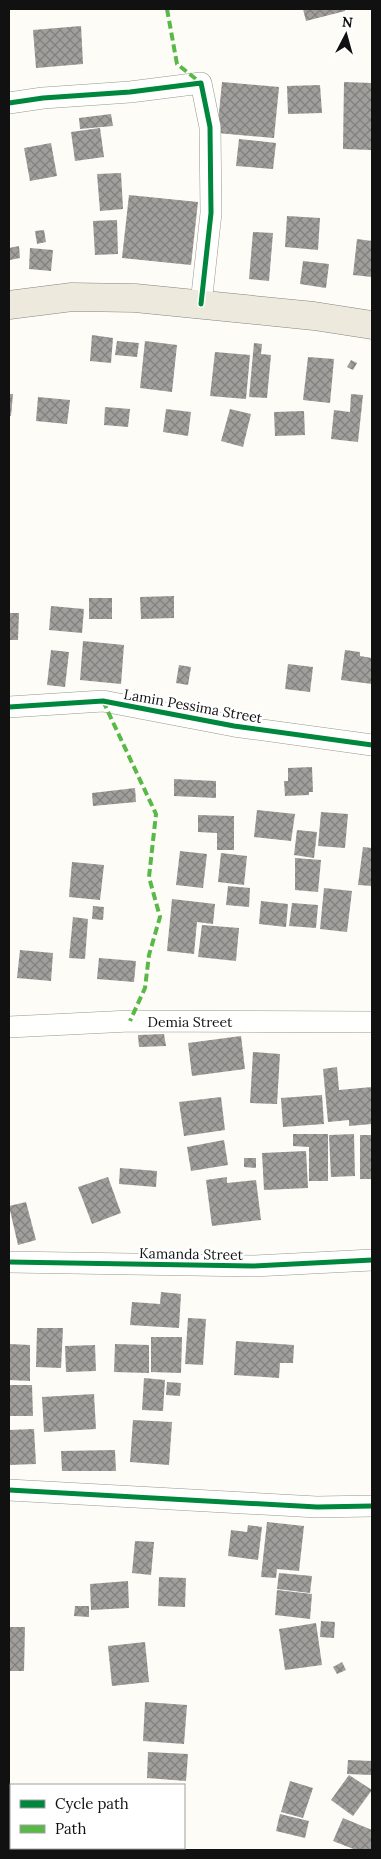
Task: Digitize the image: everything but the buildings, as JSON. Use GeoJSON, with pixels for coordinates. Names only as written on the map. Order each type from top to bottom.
{"type":"FeatureCollection","features":[{"type":"Feature","properties":{"kind":"main road"},"geometry":{"type":"LineString","coordinates":[[9,305],[72,297],[135,298],[372,325]]}},
{"type":"Feature","properties":{"kind":"street"},"geometry":{"type":"LineString","coordinates":[[9,103],[130,92],[201,83],[210,127],[211,213],[200,304]]}},
{"type":"Feature","properties":{"kind":"street","name":"Lamin Pessima Street"},"geometry":{"type":"LineString","coordinates":[[9,707],[103,702],[234,726],[372,745]]}},
{"type":"Feature","properties":{"kind":"street","name":"Demia Street"},"geometry":{"type":"LineString","coordinates":[[9,1027],[130,1021],[372,1022]]}},
{"type":"Feature","properties":{"kind":"street","name":"Kamanda Street"},"geometry":{"type":"LineString","coordinates":[[9,1262],[253,1266],[372,1260]]}},
{"type":"Feature","properties":{"kind":"street"},"geometry":{"type":"LineString","coordinates":[[9,1490],[317,1507],[372,1506]]}},
{"type":"Feature","properties":{"kind":"marked path"},"geometry":{"type":"LineString","coordinates":[[167,9],[177,64],[201,83]]}},
{"type":"Feature","properties":{"kind":"marked path"},"geometry":{"type":"LineString","coordinates":[[103,701],[156,814],[149,877],[160,917],[149,955],[145,988],[130,1021]]}},
{"type":"Feature","properties":{"kind":"cycle path"},"geometry":{"type":"LineString","coordinates":[[9,103],[43,98],[130,92],[201,83],[210,127],[211,213],[201,304]]}},
{"type":"Feature","properties":{"kind":"cycle path"},"geometry":{"type":"LineString","coordinates":[[9,707],[103,701],[234,726],[372,745]]}},
{"type":"Feature","properties":{"kind":"cycle path"},"geometry":{"type":"LineString","coordinates":[[9,1262],[253,1266],[372,1260]]}},
{"type":"Feature","properties":{"kind":"cycle path"},"geometry":{"type":"LineString","coordinates":[[9,1490],[317,1507],[372,1506]]}}]}
